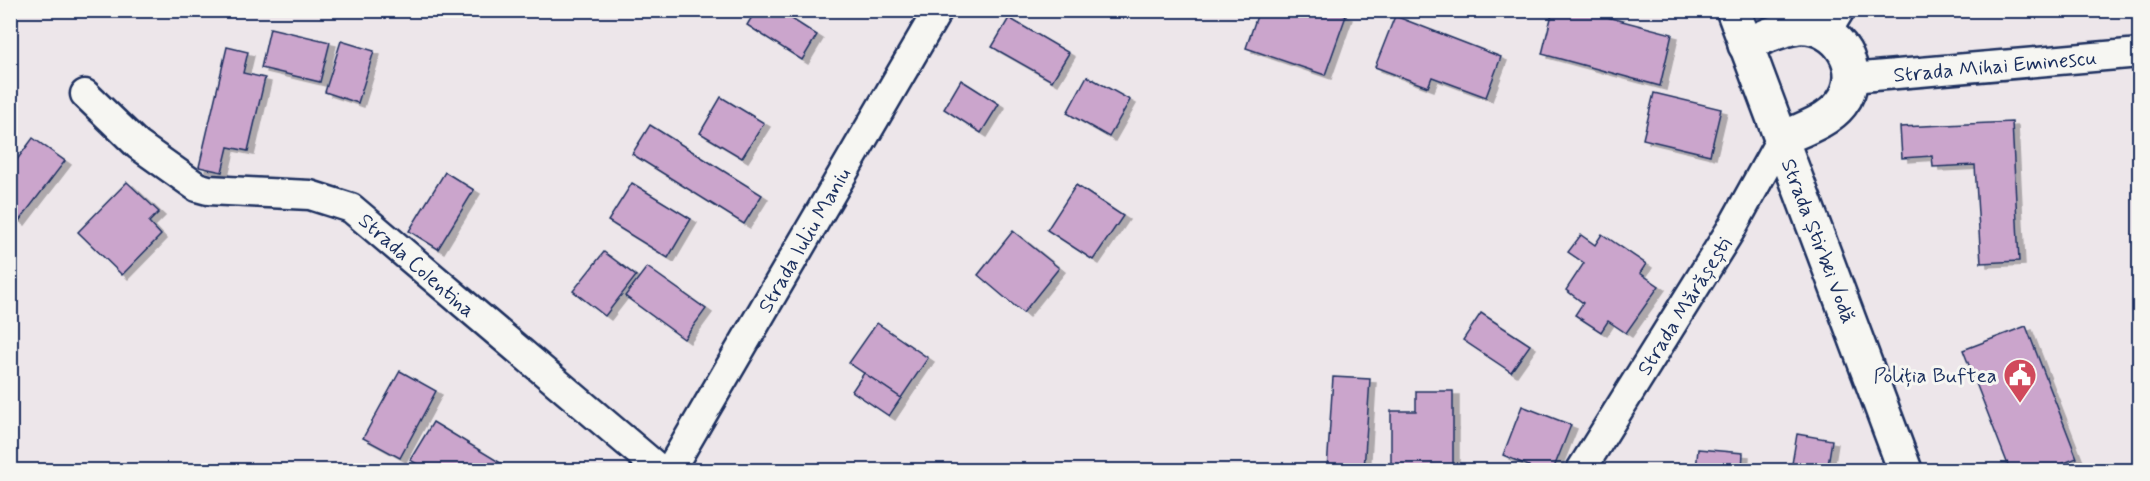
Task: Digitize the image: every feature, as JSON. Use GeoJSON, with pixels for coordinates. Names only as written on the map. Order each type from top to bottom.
{"type":"FeatureCollection","features":[{"type":"Feature","properties":{"kind":"street","name":"Strada Iuliu Maniu"},"geometry":{"type":"LineString","coordinates":[[670,471],[938,10]]}},
{"type":"Feature","properties":{"kind":"street","name":"Strada Știrbei Vodă"},"geometry":{"type":"LineString","coordinates":[[1733,10],[1905,471]]}},
{"type":"Feature","properties":{"kind":"street"},"geometry":{"type":"LineString","coordinates":[[1745,45],[1783,30],[1798,27],[1815,28],[1833,22],[1839,43],[1845,52],[1851,78],[1849,89],[1840,105],[1812,124],[1781,139]]}},
{"type":"Feature","properties":{"kind":"street","name":"Strada Mihai Eminescu"},"geometry":{"type":"LineString","coordinates":[[1851,78],[2139,52]]}},
{"type":"Feature","properties":{"kind":"street","name":"Strada Colentina"},"geometry":{"type":"LineString","coordinates":[[85,94],[138,144],[197,187],[208,190],[310,195],[351,208],[660,471]]}},
{"type":"Feature","properties":{"kind":"street","name":"Strada Mărășești"},"geometry":{"type":"LineString","coordinates":[[1581,471],[1730,231],[1781,139]]}},
{"type":"Feature","properties":{"kind":"building"},"geometry":{"type":"Polygon","coordinates":[[[756,10],[778,10],[817,35],[802,60],[747,25],[756,10]]]}},
{"type":"Feature","properties":{"kind":"building"},"geometry":{"type":"Polygon","coordinates":[[[1259,10],[1331,10],[1346,16],[1325,75],[1246,48],[1259,10]]]}},
{"type":"Feature","properties":{"kind":"building"},"geometry":{"type":"Polygon","coordinates":[[[1553,10],[1580,10],[1672,34],[1660,86],[1542,54],[1553,10]]]}},
{"type":"Feature","properties":{"kind":"building"},"geometry":{"type":"Polygon","coordinates":[[[1395,16],[1501,57],[1486,97],[1432,77],[1428,87],[1375,67],[1395,16]]]}},
{"type":"Feature","properties":{"kind":"building"},"geometry":{"type":"Polygon","coordinates":[[[1009,18],[1069,53],[1052,81],[992,47],[1009,18]]]}},
{"type":"Feature","properties":{"kind":"building"},"geometry":{"type":"Polygon","coordinates":[[[270,28],[330,42],[320,82],[261,68],[270,28]]]}},
{"type":"Feature","properties":{"kind":"building"},"geometry":{"type":"Polygon","coordinates":[[[341,41],[374,51],[358,103],[325,92],[341,41]]]}},
{"type":"Feature","properties":{"kind":"building"},"geometry":{"type":"Polygon","coordinates":[[[227,47],[248,52],[243,73],[265,78],[248,151],[228,147],[222,172],[199,167],[227,47]]]}},
{"type":"Feature","properties":{"kind":"building"},"geometry":{"type":"Polygon","coordinates":[[[1087,76],[1130,100],[1109,137],[1067,113],[1087,76]]]}},
{"type":"Feature","properties":{"kind":"building"},"geometry":{"type":"Polygon","coordinates":[[[961,80],[999,104],[981,133],[944,109],[961,80]]]}},
{"type":"Feature","properties":{"kind":"building"},"geometry":{"type":"Polygon","coordinates":[[[1654,93],[1721,109],[1710,155],[1643,139],[1654,93]]]}},
{"type":"Feature","properties":{"kind":"building"},"geometry":{"type":"Polygon","coordinates":[[[721,97],[764,123],[742,158],[700,133],[721,97]]]}},
{"type":"Feature","properties":{"kind":"building"},"geometry":{"type":"Polygon","coordinates":[[[2012,122],[2019,261],[1981,263],[1975,165],[1933,167],[1932,156],[1902,158],[1900,127],[2012,122]]]}},
{"type":"Feature","properties":{"kind":"building"},"geometry":{"type":"Polygon","coordinates":[[[650,125],[762,195],[744,224],[632,154],[650,125]]]}},
{"type":"Feature","properties":{"kind":"building"},"geometry":{"type":"Polygon","coordinates":[[[33,138],[65,161],[19,221],[10,215],[10,164],[13,165],[33,138]]]}},
{"type":"Feature","properties":{"kind":"building"},"geometry":{"type":"Polygon","coordinates":[[[445,172],[474,190],[438,249],[409,231],[445,172]]]}},
{"type":"Feature","properties":{"kind":"building"},"geometry":{"type":"Polygon","coordinates":[[[127,182],[159,212],[149,222],[161,235],[122,275],[78,232],[127,182]]]}},
{"type":"Feature","properties":{"kind":"building"},"geometry":{"type":"Polygon","coordinates":[[[632,183],[691,219],[668,258],[608,221],[632,183]]]}},
{"type":"Feature","properties":{"kind":"building"},"geometry":{"type":"Polygon","coordinates":[[[1076,185],[1123,216],[1093,260],[1047,230],[1076,185]]]}},
{"type":"Feature","properties":{"kind":"building"},"geometry":{"type":"Polygon","coordinates":[[[1013,231],[1059,268],[1023,313],[978,275],[1013,231]]]}},
{"type":"Feature","properties":{"kind":"building"},"geometry":{"type":"Polygon","coordinates":[[[1602,234],[1646,264],[1640,273],[1659,286],[1626,333],[1608,321],[1601,332],[1575,315],[1583,303],[1566,290],[1584,263],[1568,252],[1581,235],[1595,245],[1602,234]]]}},
{"type":"Feature","properties":{"kind":"building"},"geometry":{"type":"Polygon","coordinates":[[[604,252],[636,276],[605,316],[573,291],[604,252]]]}},
{"type":"Feature","properties":{"kind":"building"},"geometry":{"type":"Polygon","coordinates":[[[647,267],[706,309],[684,339],[625,296],[647,267]]]}},
{"type":"Feature","properties":{"kind":"building"},"geometry":{"type":"Polygon","coordinates":[[[1481,313],[1530,345],[1511,372],[1463,340],[1481,313]]]}},
{"type":"Feature","properties":{"kind":"building"},"geometry":{"type":"Polygon","coordinates":[[[877,323],[928,358],[901,398],[849,363],[877,323]]]}},
{"type":"Feature","properties":{"kind":"building","name":"Poliția Buftea"},"geometry":{"type":"Polygon","coordinates":[[[2026,326],[2077,458],[2051,468],[2052,470],[2010,470],[1963,350],[2026,326]]]}},
{"type":"Feature","properties":{"kind":"building"},"geometry":{"type":"Polygon","coordinates":[[[400,371],[436,391],[400,458],[363,438],[400,371]]]}},
{"type":"Feature","properties":{"kind":"building"},"geometry":{"type":"Polygon","coordinates":[[[864,373],[901,398],[889,416],[852,391],[864,373]]]}},
{"type":"Feature","properties":{"kind":"building"},"geometry":{"type":"Polygon","coordinates":[[[1333,377],[1370,379],[1364,470],[1327,470],[1333,377]]]}},
{"type":"Feature","properties":{"kind":"building"},"geometry":{"type":"Polygon","coordinates":[[[1416,391],[1453,391],[1453,470],[1391,470],[1391,411],[1416,411],[1416,391]]]}},
{"type":"Feature","properties":{"kind":"building"},"geometry":{"type":"Polygon","coordinates":[[[1522,406],[1571,425],[1553,470],[1527,470],[1529,466],[1503,455],[1522,406]]]}},
{"type":"Feature","properties":{"kind":"building"},"geometry":{"type":"Polygon","coordinates":[[[433,422],[504,465],[501,470],[428,470],[410,460],[433,422]]]}},
{"type":"Feature","properties":{"kind":"building"},"geometry":{"type":"Polygon","coordinates":[[[1797,434],[1832,440],[1828,465],[1843,467],[1842,470],[1791,470],[1797,434]]]}},
{"type":"Feature","properties":{"kind":"building"},"geometry":{"type":"Polygon","coordinates":[[[1698,449],[1743,453],[1742,470],[1696,470],[1698,449]]]}},
{"type":"Feature","properties":{"kind":"place","name":"Poliția Buftea"},"geometry":{"type":"Point","coordinates":[2020,404]}}]}
